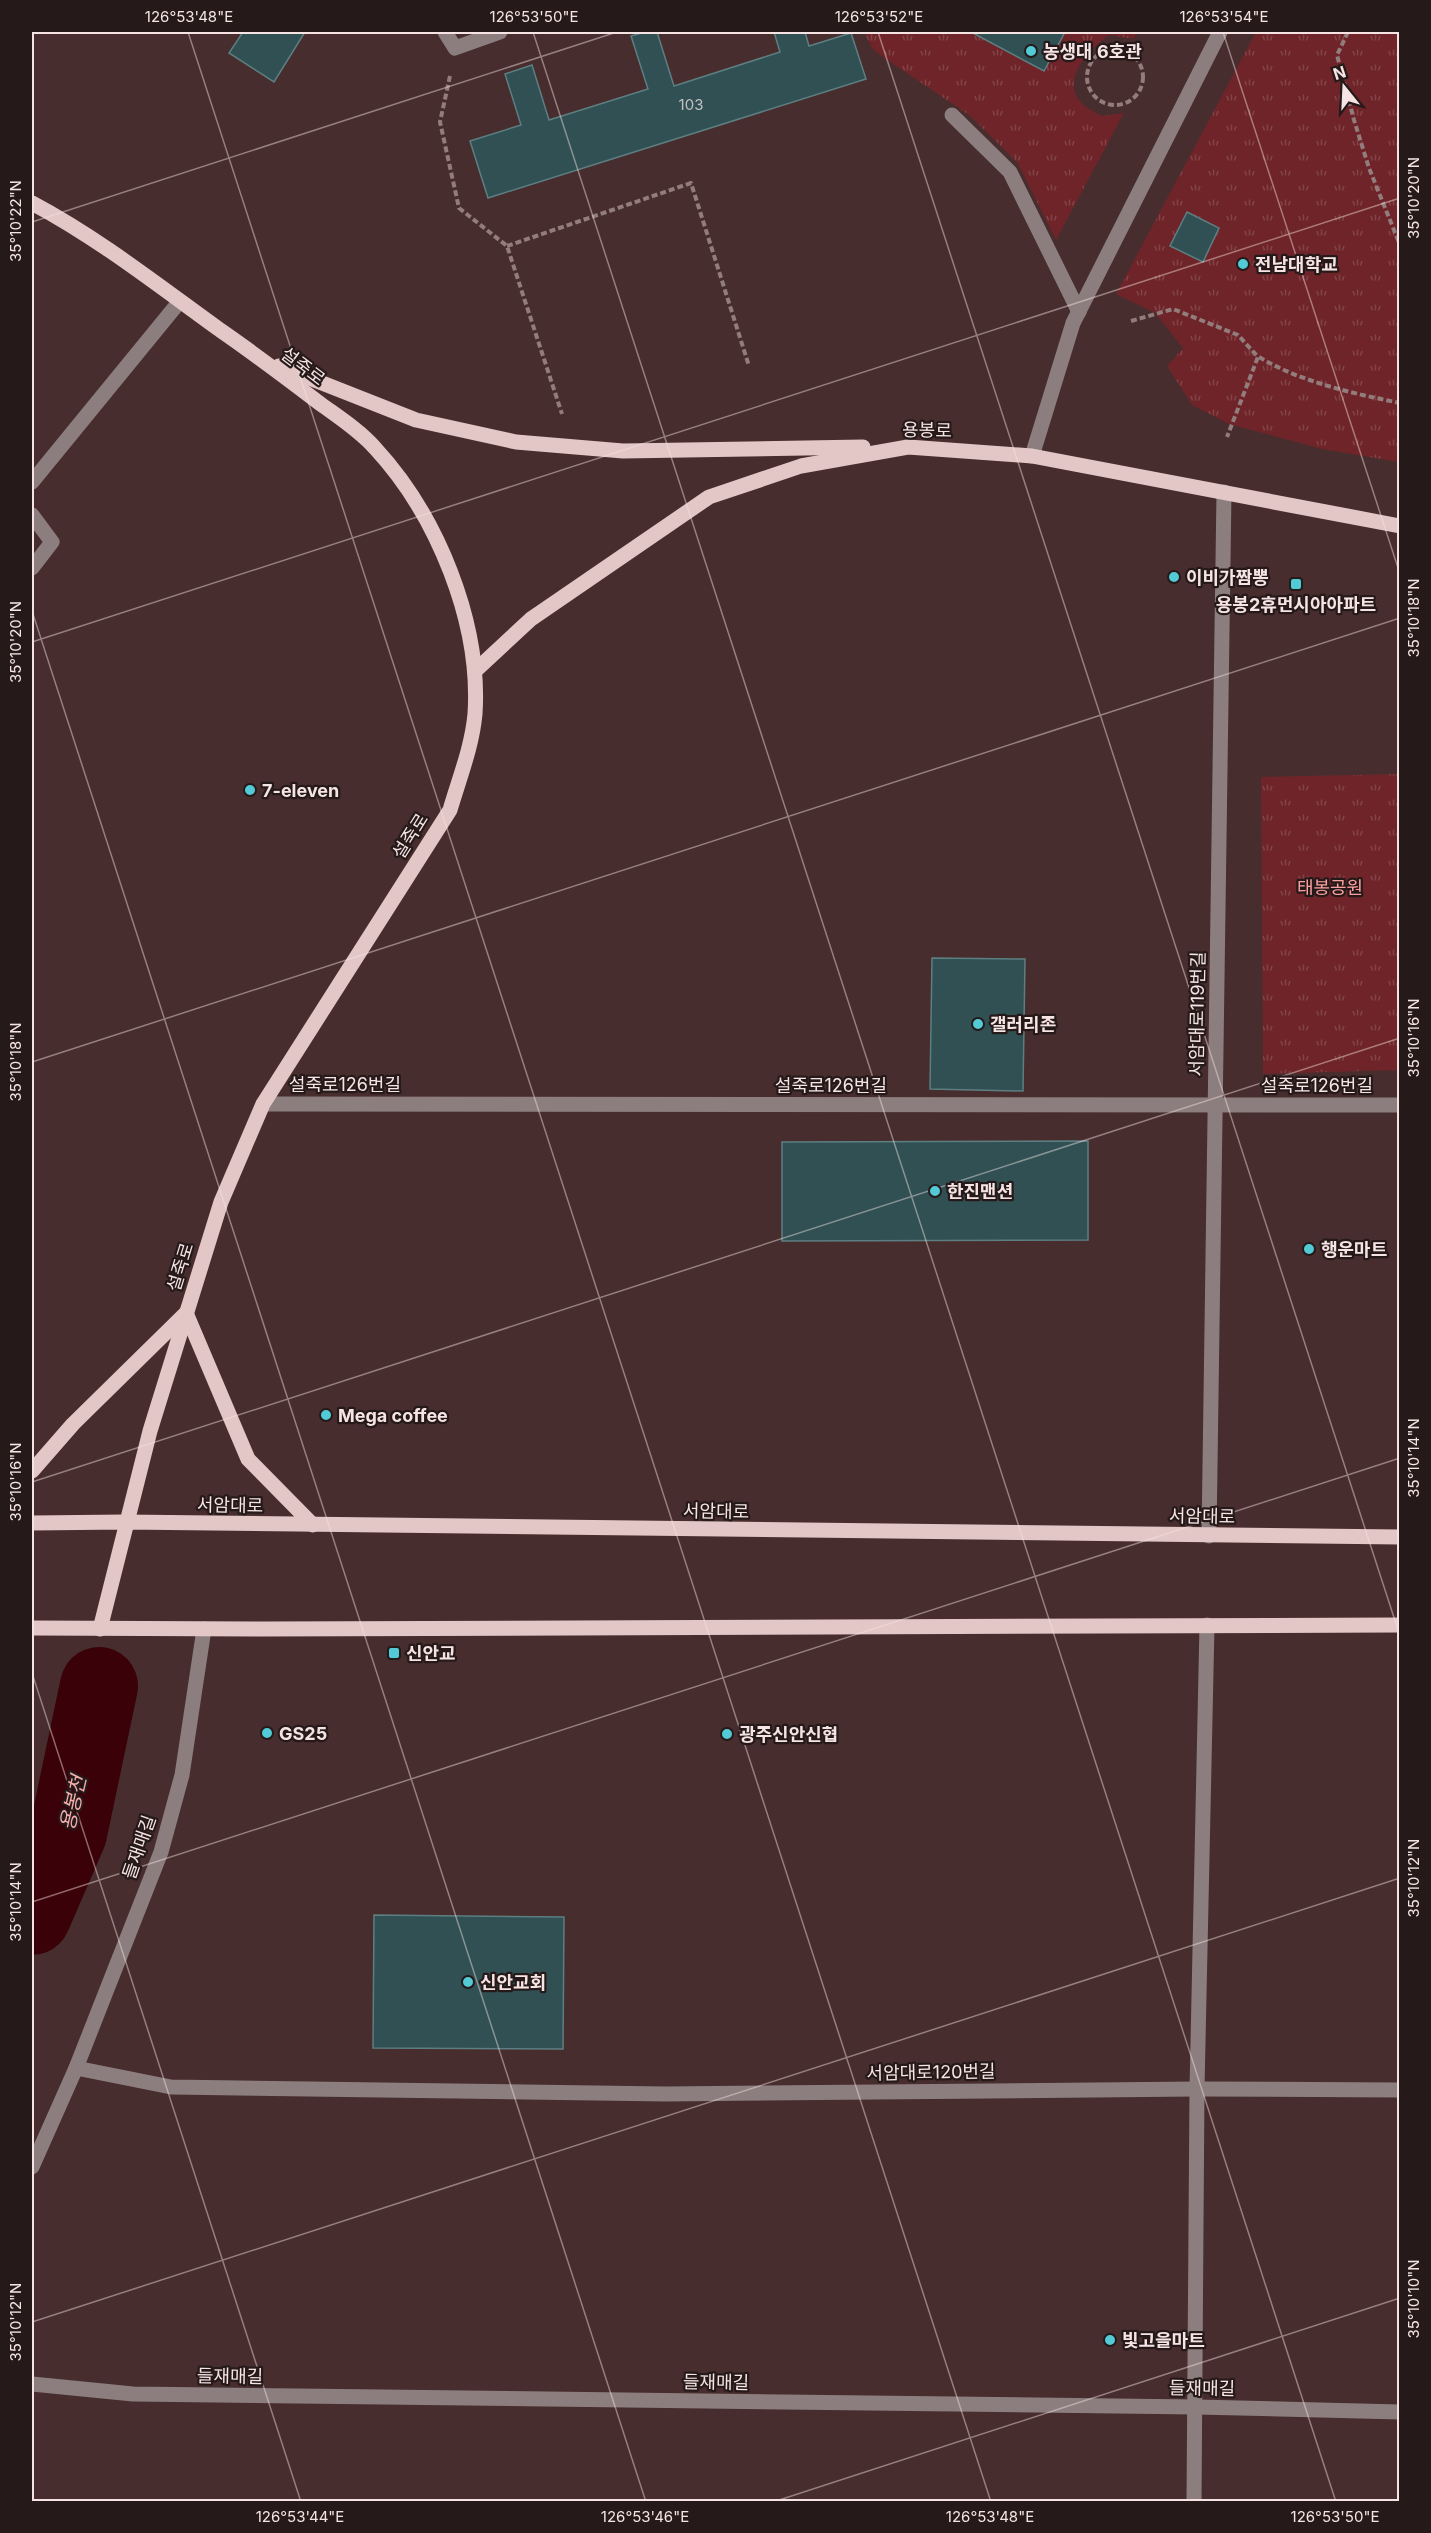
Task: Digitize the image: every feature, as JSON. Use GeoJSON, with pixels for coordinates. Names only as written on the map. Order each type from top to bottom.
{"type":"FeatureCollection","features":[{"type":"Feature","properties":{"kind":"main road","name":"설죽로"},"geometry":{"type":"LineString","coordinates":[[32,203],[69,223],[180,301],[260,358],[374,446],[398,475],[424,516],[458,594],[468,627],[475,670],[475,715],[450,810],[263,1104],[221,1202],[150,1431],[125,1522],[100,1629]]}},
{"type":"Feature","properties":{"kind":"main road"},"geometry":{"type":"LineString","coordinates":[[260,358],[416,420],[516,442],[623,451],[908,447]]}},
{"type":"Feature","properties":{"kind":"main road","name":"용봉로"},"geometry":{"type":"LineString","coordinates":[[475,670],[531,619],[708,497],[801,466],[908,447],[1032,456],[1400,526]]}},
{"type":"Feature","properties":{"kind":"main road"},"geometry":{"type":"LineString","coordinates":[[32,1471],[73,1424],[186,1313],[248,1459],[313,1525]]}},
{"type":"Feature","properties":{"kind":"main road","name":"서암대로"},"geometry":{"type":"LineString","coordinates":[[32,1523],[125,1522],[1400,1537]]}},
{"type":"Feature","properties":{"kind":"main road"},"geometry":{"type":"LineString","coordinates":[[32,1628],[1400,1625]]}},
{"type":"Feature","properties":{"kind":"street"},"geometry":{"type":"LineString","coordinates":[[445,32],[455,48],[500,32]]}},
{"type":"Feature","properties":{"kind":"street"},"geometry":{"type":"LineString","coordinates":[[1032,456],[1066,343],[1079,312],[1220,32]]}},
{"type":"Feature","properties":{"kind":"street"},"geometry":{"type":"LineString","coordinates":[[952,115],[1010,172],[1079,312]]}},
{"type":"Feature","properties":{"kind":"street"},"geometry":{"type":"LineString","coordinates":[[32,482],[180,301]]}},
{"type":"Feature","properties":{"kind":"street","name":"서암대로119번길"},"geometry":{"type":"LineString","coordinates":[[1209,1536],[1224,492]]}},
{"type":"Feature","properties":{"kind":"street"},"geometry":{"type":"LineString","coordinates":[[32,515],[52,543],[32,568]]}},
{"type":"Feature","properties":{"kind":"street","name":"설죽로126번길"},"geometry":{"type":"LineString","coordinates":[[263,1104],[1400,1105]]}},
{"type":"Feature","properties":{"kind":"street"},"geometry":{"type":"LineString","coordinates":[[1194,2502],[1197,2089],[1207,1625]]}},
{"type":"Feature","properties":{"kind":"street","name":"들재매길"},"geometry":{"type":"LineString","coordinates":[[32,2167],[76,2068],[161,1852],[182,1775],[204,1629]]}},
{"type":"Feature","properties":{"kind":"street","name":"서암대로120번길"},"geometry":{"type":"LineString","coordinates":[[76,2068],[171,2087],[666,2094],[1197,2089],[1400,2090]]}},
{"type":"Feature","properties":{"kind":"street","name":"들재매길"},"geometry":{"type":"LineString","coordinates":[[32,2384],[134,2394],[1196,2407],[1400,2412]]}},
{"type":"Feature","properties":{"kind":"path"},"geometry":{"type":"LineString","coordinates":[[1348,32],[1337,55],[1360,140],[1400,245]]}},
{"type":"Feature","properties":{"kind":"path"},"geometry":{"type":"LineString","coordinates":[[455,48],[440,122],[459,208],[507,246],[562,414]]}},
{"type":"Feature","properties":{"kind":"path"},"geometry":{"type":"LineString","coordinates":[[1114,49],[1124,50],[1134,56],[1140,64],[1143,75],[1142,86],[1136,96],[1127,102],[1116,104],[1105,104],[1096,98],[1086,78],[1094,57],[1103,51],[1114,49]]}},
{"type":"Feature","properties":{"kind":"path"},"geometry":{"type":"LineString","coordinates":[[507,246],[692,183],[749,366]]}},
{"type":"Feature","properties":{"kind":"path"},"geometry":{"type":"LineString","coordinates":[[1131,321],[1173,309],[1238,335],[1258,357],[1283,372],[1356,394],[1398,403],[1400,395]]}},
{"type":"Feature","properties":{"kind":"path"},"geometry":{"type":"LineString","coordinates":[[1227,437],[1258,357]]}},
{"type":"Feature","properties":{"kind":"green space"},"geometry":{"type":"Polygon","coordinates":[[[864,32],[971,32],[1044,70],[1065,32],[1137,32],[1134,39],[1109,35],[1088,54],[1077,71],[1074,90],[1083,104],[1102,116],[1124,113],[1056,240],[1017,162],[969,115],[880,55],[872,48],[864,32]]]}},
{"type":"Feature","properties":{"kind":"green space","name":"전남대학교"},"geometry":{"type":"Polygon","coordinates":[[[1256,32],[1399,32],[1399,462],[1322,449],[1229,424],[1192,405],[1167,366],[1183,348],[1155,313],[1116,294],[1256,32]]]}},
{"type":"Feature","properties":{"kind":"green space","name":"태봉공원"},"geometry":{"type":"Polygon","coordinates":[[[1399,774],[1399,1070],[1263,1074],[1261,777],[1399,774]]]}},
{"type":"Feature","properties":{"kind":"building"},"geometry":{"type":"Polygon","coordinates":[[[243,32],[305,32],[274,82],[229,53],[243,32]]]}},
{"type":"Feature","properties":{"kind":"building"},"geometry":{"type":"Polygon","coordinates":[[[645,32],[657,32],[674,86],[780,52],[774,32],[805,32],[809,46],[851,33],[866,79],[488,198],[470,141],[521,125],[505,74],[532,65],[549,120],[648,89],[631,36],[645,32]]]}},
{"type":"Feature","properties":{"kind":"building","name":"농생대 6호관"},"geometry":{"type":"Polygon","coordinates":[[[971,32],[1065,32],[1044,71],[971,32]]]}},
{"type":"Feature","properties":{"kind":"building"},"geometry":{"type":"Polygon","coordinates":[[[1187,212],[1219,228],[1203,262],[1170,246],[1187,212]]]}},
{"type":"Feature","properties":{"kind":"building","name":"갤러리존"},"geometry":{"type":"Polygon","coordinates":[[[932,958],[1025,959],[1023,1091],[930,1089],[932,958]]]}},
{"type":"Feature","properties":{"kind":"building","name":"한진맨션"},"geometry":{"type":"Polygon","coordinates":[[[1088,1141],[1088,1240],[782,1241],[782,1142],[1088,1141]]]}},
{"type":"Feature","properties":{"kind":"building","name":"신안교회"},"geometry":{"type":"Polygon","coordinates":[[[374,1915],[564,1917],[563,2049],[373,2048],[374,1915]]]}},
{"type":"Feature","properties":{"kind":"waterway","name":"용봉천"},"geometry":{"type":"LineString","coordinates":[[32,1916],[68,1833],[99,1686]]}},
{"type":"Feature","properties":{"kind":"place","name":"농생대 6호관"},"geometry":{"type":"Point","coordinates":[1031,51]}},
{"type":"Feature","properties":{"kind":"place","name":"전남대학교"},"geometry":{"type":"Point","coordinates":[1243,264]}},
{"type":"Feature","properties":{"kind":"place","name":"이비가짬뽕"},"geometry":{"type":"Point","coordinates":[1174,577]}},
{"type":"Feature","properties":{"kind":"place","name":"용봉2휴먼시아아파트"},"geometry":{"type":"Point","coordinates":[1296,584]}},
{"type":"Feature","properties":{"kind":"place","name":"7-eleven"},"geometry":{"type":"Point","coordinates":[250,790]}},
{"type":"Feature","properties":{"kind":"place","name":"갤러리존"},"geometry":{"type":"Point","coordinates":[978,1024]}},
{"type":"Feature","properties":{"kind":"place","name":"한진맨션"},"geometry":{"type":"Point","coordinates":[935,1191]}},
{"type":"Feature","properties":{"kind":"place","name":"행운마트"},"geometry":{"type":"Point","coordinates":[1309,1249]}},
{"type":"Feature","properties":{"kind":"place","name":"Mega coffee"},"geometry":{"type":"Point","coordinates":[326,1415]}},
{"type":"Feature","properties":{"kind":"place","name":"신안교"},"geometry":{"type":"Point","coordinates":[394,1653]}},
{"type":"Feature","properties":{"kind":"place","name":"GS25"},"geometry":{"type":"Point","coordinates":[267,1733]}},
{"type":"Feature","properties":{"kind":"place","name":"광주신안신협"},"geometry":{"type":"Point","coordinates":[727,1734]}},
{"type":"Feature","properties":{"kind":"place","name":"신안교회"},"geometry":{"type":"Point","coordinates":[468,1982]}},
{"type":"Feature","properties":{"kind":"place","name":"빛고을마트"},"geometry":{"type":"Point","coordinates":[1110,2340]}}]}
